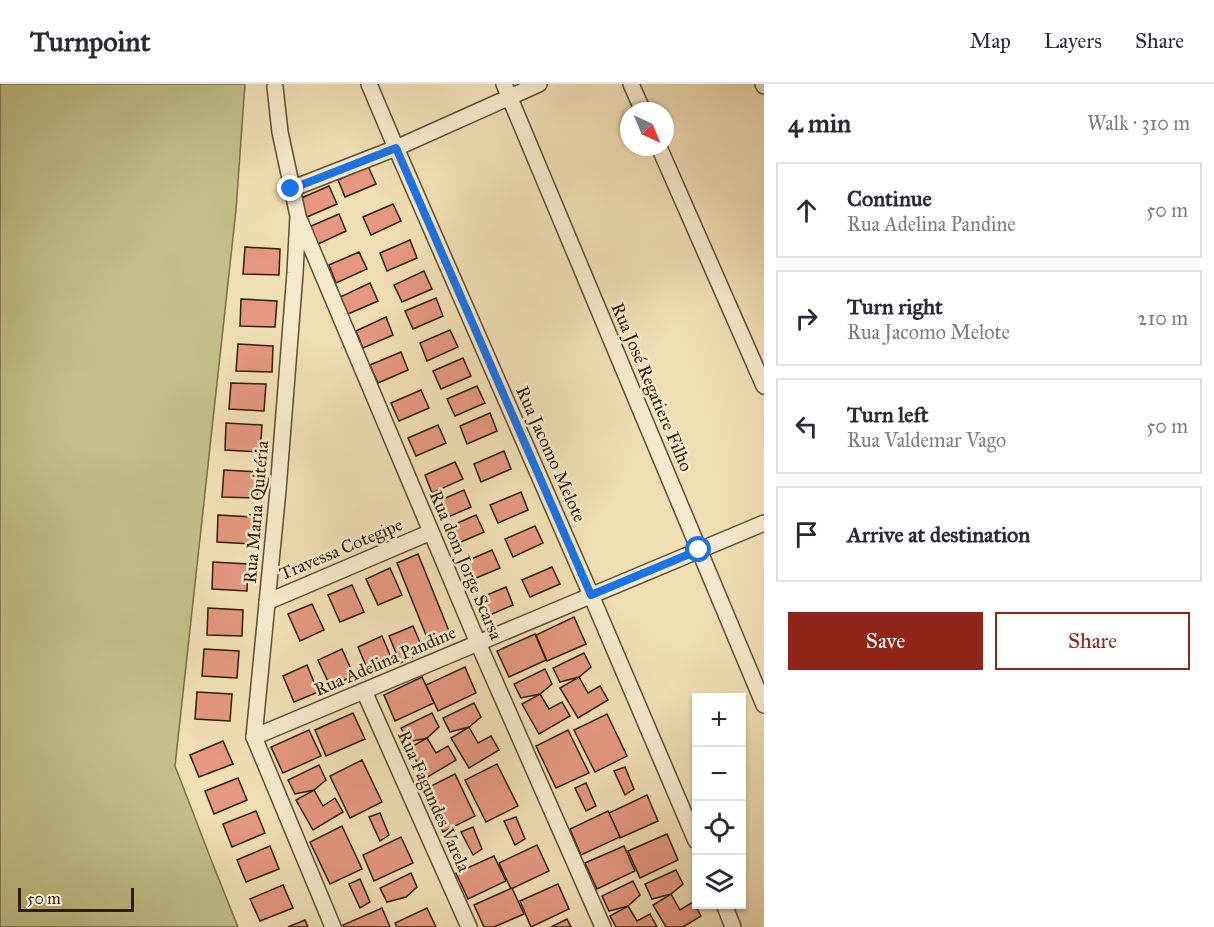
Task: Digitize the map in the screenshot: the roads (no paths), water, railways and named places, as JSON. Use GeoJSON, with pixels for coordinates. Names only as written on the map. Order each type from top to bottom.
{"type":"FeatureCollection","features":[{"type":"Feature","properties":{"kind":"street","name":"Rua Jacomo Melote"},"geometry":{"type":"LineString","coordinates":[[369,84],[692,832]]}},
{"type":"Feature","properties":{"kind":"street"},"geometry":{"type":"LineString","coordinates":[[291,189],[396,148],[507,91],[539,84]]}},
{"type":"Feature","properties":{"kind":"street"},"geometry":{"type":"LineString","coordinates":[[631,84],[639,102]]}},
{"type":"Feature","properties":{"kind":"street","name":"Rua Maria Quitéria"},"geometry":{"type":"LineString","coordinates":[[275,87],[280,132],[298,216],[278,489],[254,737],[333,927]]}},
{"type":"Feature","properties":{"kind":"street","name":"Rua José Regatiere Filho"},"geometry":{"type":"LineString","coordinates":[[507,91],[764,705]]}},
{"type":"Feature","properties":{"kind":"street"},"geometry":{"type":"LineString","coordinates":[[663,156],[764,386]]}},
{"type":"Feature","properties":{"kind":"street","name":"Rua dom Jorge Scarsa"},"geometry":{"type":"LineString","coordinates":[[298,216],[478,643],[603,927]]}},
{"type":"Feature","properties":{"kind":"street","name":"Rua Adelina Pandine"},"geometry":{"type":"LineString","coordinates":[[254,737],[764,523]]}},
{"type":"Feature","properties":{"kind":"street","name":"Travessa Cotegipe"},"geometry":{"type":"LineString","coordinates":[[267,602],[431,532]]}},
{"type":"Feature","properties":{"kind":"street","name":"Rua Fagundes Varela"},"geometry":{"type":"LineString","coordinates":[[364,691],[469,927]]}},
{"type":"Feature","properties":{"kind":"street"},"geometry":{"type":"LineString","coordinates":[[726,909],[734,927]]}}]}
